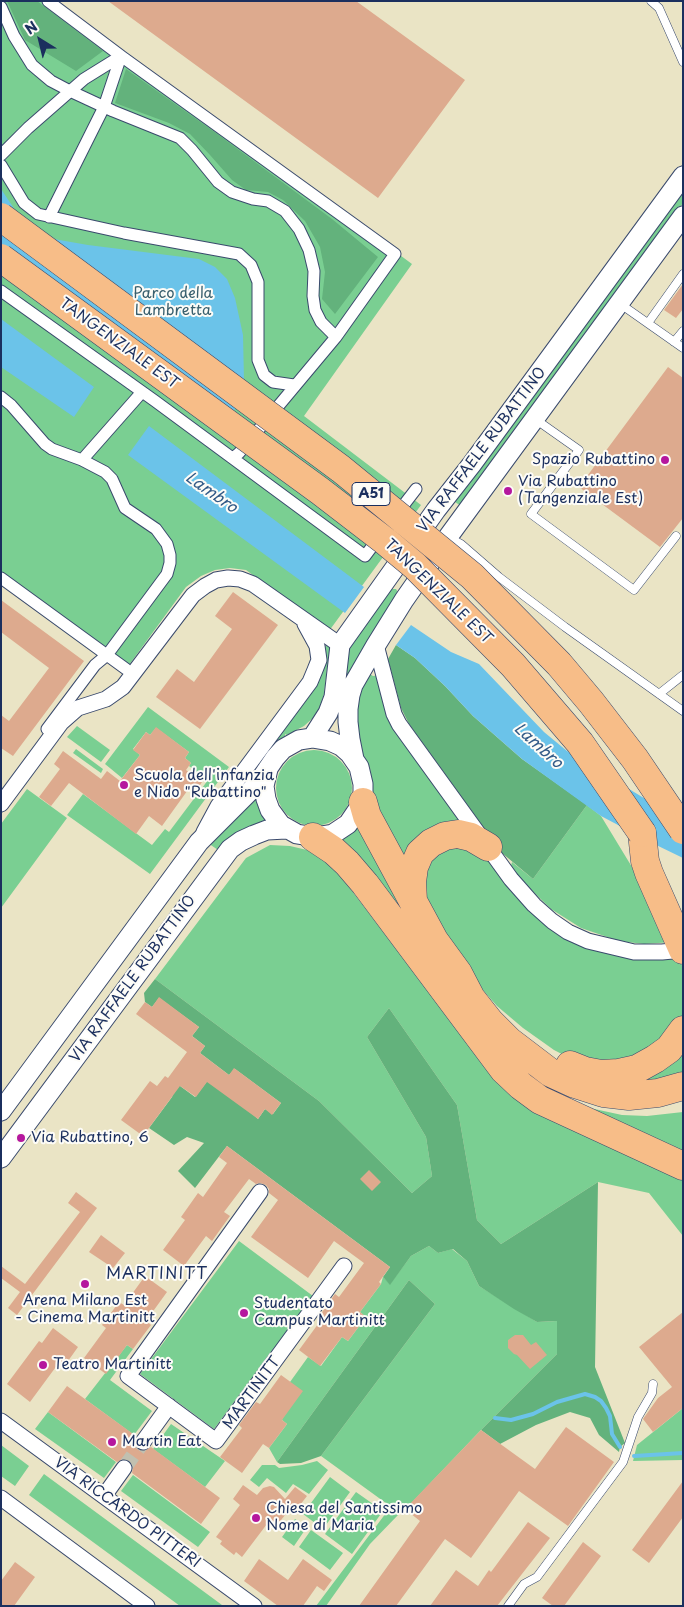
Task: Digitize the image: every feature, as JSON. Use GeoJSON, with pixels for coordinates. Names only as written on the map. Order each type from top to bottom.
{"type":"FeatureCollection","features":[{"type":"Feature","properties":{"kind":"highway","name":"TANGENZIALE EST"},"geometry":{"type":"LineString","coordinates":[[1,217],[341,469],[472,576],[559,664],[591,702],[635,759],[683,830]]}},
{"type":"Feature","properties":{"kind":"highway","name":"TANGENZIALE EST"},"geometry":{"type":"LineString","coordinates":[[1,258],[320,491],[415,566],[513,665],[580,743],[642,833],[683,906]]}},
{"type":"Feature","properties":{"kind":"highway"},"geometry":{"type":"LineString","coordinates":[[363,802],[367,816],[434,940],[458,973],[492,1010],[517,1033],[565,1064],[601,1074],[637,1069],[655,1060],[669,1049],[683,1030]]}},
{"type":"Feature","properties":{"kind":"highway"},"geometry":{"type":"LineString","coordinates":[[642,833],[648,873],[683,950]]}},
{"type":"Feature","properties":{"kind":"highway"},"geometry":{"type":"LineString","coordinates":[[413,900],[412,882],[414,866],[420,853],[431,842],[458,834],[470,837],[488,846]]}},
{"type":"Feature","properties":{"kind":"highway"},"geometry":{"type":"LineString","coordinates":[[313,837],[334,851],[365,884],[504,1070],[521,1086],[540,1100],[681,1166]]}},
{"type":"Feature","properties":{"kind":"highway"},"geometry":{"type":"LineString","coordinates":[[458,973],[471,998],[490,1022],[528,1056],[559,1076],[575,1084],[602,1093],[629,1096],[658,1093],[683,1086]]}},
{"type":"Feature","properties":{"kind":"highway"},"geometry":{"type":"LineString","coordinates":[[469,1023],[512,1062],[540,1081],[571,1096],[600,1104],[631,1109],[683,1104]]}},
{"type":"Feature","properties":{"kind":"street"},"geometry":{"type":"LineString","coordinates":[[48,1],[395,254],[336,337],[233,458]]}},
{"type":"Feature","properties":{"kind":"street"},"geometry":{"type":"LineString","coordinates":[[1,6],[14,36],[32,65],[51,80],[70,92],[180,138],[218,182],[232,192],[268,202],[285,211],[299,229],[309,250],[314,271],[313,296],[315,310],[321,322],[336,337]]}},
{"type":"Feature","properties":{"kind":"street"},"geometry":{"type":"LineString","coordinates":[[1,155],[28,128],[84,79],[121,56]]}},
{"type":"Feature","properties":{"kind":"street"},"geometry":{"type":"LineString","coordinates":[[50,218],[104,107],[121,56]]}},
{"type":"Feature","properties":{"kind":"street"},"geometry":{"type":"LineString","coordinates":[[1,165],[24,203],[38,214],[50,218],[239,254],[251,265],[258,282],[258,360],[264,375],[273,382],[294,385]]}},
{"type":"Feature","properties":{"kind":"street","name":"VIA RAFFAELE RUBATTINO"},"geometry":{"type":"LineString","coordinates":[[312,738],[328,713],[334,697],[340,645],[436,510],[472,464],[683,176]]}},
{"type":"Feature","properties":{"kind":"street","name":"VIA RAFFAELE RUBATTINO"},"geometry":{"type":"LineString","coordinates":[[1,1158],[230,849],[241,841],[267,830],[286,829],[303,836],[327,836],[344,828],[353,819],[363,802],[363,778],[354,759],[348,722],[348,709],[353,685],[404,600],[448,537],[683,216]]}},
{"type":"Feature","properties":{"kind":"street"},"geometry":{"type":"LineString","coordinates":[[1,291],[366,556],[416,489]]}},
{"type":"Feature","properties":{"kind":"street"},"geometry":{"type":"LineString","coordinates":[[82,460],[142,392]]}},
{"type":"Feature","properties":{"kind":"street"},"geometry":{"type":"LineString","coordinates":[[1,397],[11,405],[52,449],[82,460],[105,472],[112,479],[125,508],[156,529],[167,544],[170,555],[167,574],[106,655],[95,665],[24,760]]}},
{"type":"Feature","properties":{"kind":"street"},"geometry":{"type":"LineString","coordinates":[[1,578],[126,669]]}},
{"type":"Feature","properties":{"kind":"street"},"geometry":{"type":"LineString","coordinates":[[1,804],[61,723],[78,708],[106,699],[123,687],[193,595],[204,586],[216,580],[240,579],[253,584],[340,645]]}},
{"type":"Feature","properties":{"kind":"street","name":"VIA RAFFAELE RUBATTINO"},"geometry":{"type":"LineString","coordinates":[[199,842],[218,806],[310,682],[319,660],[317,646],[310,631],[301,619]]}},
{"type":"Feature","properties":{"kind":"street"},"geometry":{"type":"LineString","coordinates":[[376,645],[398,724],[511,879],[534,906],[552,922],[588,941],[634,952],[683,950]]}},
{"type":"Feature","properties":{"kind":"street","name":"VIA RAFFAELE RUBATTINO"},"geometry":{"type":"LineString","coordinates":[[1,1110],[199,842],[249,792],[279,753],[288,745],[299,740],[312,738],[336,743],[354,759]]}},
{"type":"Feature","properties":{"kind":"street"},"geometry":{"type":"LineString","coordinates":[[268,768],[264,786],[267,805],[286,829]]}},
{"type":"Feature","properties":{"kind":"street","name":"MARTINITT"},"geometry":{"type":"LineString","coordinates":[[260,1192],[128,1376],[216,1441],[344,1266]]}},
{"type":"Feature","properties":{"kind":"street"},"geometry":{"type":"LineString","coordinates":[[143,1442],[169,1406]]}},
{"type":"Feature","properties":{"kind":"street","name":"VIA RICCARDO PITTERI"},"geometry":{"type":"LineString","coordinates":[[1,1421],[251,1605]]}},
{"type":"Feature","properties":{"kind":"street"},"geometry":{"type":"LineString","coordinates":[[104,1496],[124,1468]]}},
{"type":"Feature","properties":{"kind":"street"},"geometry":{"type":"LineString","coordinates":[[1,1498],[147,1606]]}},
{"type":"Feature","properties":{"kind":"lane"},"geometry":{"type":"LineString","coordinates":[[651,1],[659,8],[683,62]]}},
{"type":"Feature","properties":{"kind":"lane"},"geometry":{"type":"LineString","coordinates":[[648,323],[683,274]]}},
{"type":"Feature","properties":{"kind":"lane"},"geometry":{"type":"LineString","coordinates":[[619,303],[683,348]]}},
{"type":"Feature","properties":{"kind":"lane"},"geometry":{"type":"LineString","coordinates":[[674,342],[683,331]]}},
{"type":"Feature","properties":{"kind":"lane"},"geometry":{"type":"LineString","coordinates":[[535,419],[579,450],[531,514],[634,590],[676,536]]}},
{"type":"Feature","properties":{"kind":"lane","name":"VIA RAFFAELE RUBATTINO"},"geometry":{"type":"LineString","coordinates":[[448,537],[461,544],[499,577],[565,627],[683,711]]}},
{"type":"Feature","properties":{"kind":"lane"},"geometry":{"type":"LineString","coordinates":[[457,577],[465,575],[499,577]]}},
{"type":"Feature","properties":{"kind":"lane"},"geometry":{"type":"LineString","coordinates":[[430,589],[443,582]]}},
{"type":"Feature","properties":{"kind":"lane"},"geometry":{"type":"LineString","coordinates":[[404,600],[422,593]]}},
{"type":"Feature","properties":{"kind":"lane"},"geometry":{"type":"LineString","coordinates":[[659,694],[683,675]]}},
{"type":"Feature","properties":{"kind":"lane"},"geometry":{"type":"LineString","coordinates":[[508,1606],[524,1584],[537,1577],[623,1462],[638,1417],[652,1394],[653,1384]]}},
{"type":"Feature","properties":{"kind":"green space","name":"Parco della Lambretta"},"geometry":{"type":"Polygon","coordinates":[[[1,1],[56,1],[412,264],[304,416],[421,505],[329,631],[246,570],[230,568],[215,570],[201,576],[186,587],[129,665],[102,659],[1,585],[1,1]]]}},
{"type":"Feature","properties":{"kind":"green space"},"geometry":{"type":"Polygon","coordinates":[[[7,1],[37,1],[103,51],[76,71],[25,40],[7,1]]]}},
{"type":"Feature","properties":{"kind":"green space"},"geometry":{"type":"Polygon","coordinates":[[[126,69],[332,219],[378,257],[335,314],[322,299],[325,272],[320,247],[305,221],[283,200],[268,192],[246,190],[232,180],[190,134],[169,123],[115,103],[126,69]]]}},
{"type":"Feature","properties":{"kind":"green space"},"geometry":{"type":"Polygon","coordinates":[[[683,192],[683,203],[461,506],[455,502],[683,192]]]}},
{"type":"Feature","properties":{"kind":"green space"},"geometry":{"type":"Polygon","coordinates":[[[391,589],[396,589],[399,594],[343,683],[349,646],[391,589]]]}},
{"type":"Feature","properties":{"kind":"green space"},"geometry":{"type":"Polygon","coordinates":[[[324,636],[331,647],[324,694],[319,709],[304,726],[287,735],[285,734],[285,736],[274,743],[322,647],[326,646],[324,636]]]}},
{"type":"Feature","properties":{"kind":"green space"},"geometry":{"type":"Polygon","coordinates":[[[396,645],[415,658],[473,716],[522,759],[587,805],[533,879],[502,853],[409,724],[401,708],[388,659],[396,645]]]}},
{"type":"Feature","properties":{"kind":"green space"},"geometry":{"type":"Polygon","coordinates":[[[368,673],[373,676],[381,675],[384,693],[472,831],[410,868],[373,807],[370,768],[361,751],[357,736],[357,695],[368,673]]]}},
{"type":"Feature","properties":{"kind":"green space"},"geometry":{"type":"Polygon","coordinates":[[[148,707],[229,767],[150,874],[67,815],[83,794],[152,845],[165,829],[169,832],[208,780],[189,766],[191,763],[185,758],[189,752],[156,728],[150,735],[146,732],[133,749],[140,755],[122,778],[105,764],[148,707]]]}},
{"type":"Feature","properties":{"kind":"green space"},"geometry":{"type":"Polygon","coordinates":[[[77,726],[110,750],[101,762],[67,737],[77,726]]]}},
{"type":"Feature","properties":{"kind":"green space"},"geometry":{"type":"Polygon","coordinates":[[[76,749],[103,769],[101,773],[73,753],[76,749]]]}},
{"type":"Feature","properties":{"kind":"green space"},"geometry":{"type":"Polygon","coordinates":[[[314,750],[328,753],[341,761],[349,774],[352,788],[349,802],[341,815],[328,823],[314,826],[300,823],[287,815],[279,802],[276,788],[279,774],[287,761],[300,753],[314,750]]]}},
{"type":"Feature","properties":{"kind":"green space"},"geometry":{"type":"Polygon","coordinates":[[[27,789],[67,818],[1,908],[1,824],[27,789]]]}},
{"type":"Feature","properties":{"kind":"green space"},"geometry":{"type":"Polygon","coordinates":[[[256,797],[260,811],[266,821],[234,835],[218,850],[208,843],[256,797]]]}},
{"type":"Feature","properties":{"kind":"green space"},"geometry":{"type":"Polygon","coordinates":[[[587,805],[601,816],[635,872],[673,942],[644,944],[619,941],[581,928],[551,909],[520,879],[511,866],[512,862],[533,879],[587,805]]]}},
{"type":"Feature","properties":{"kind":"green space"},"geometry":{"type":"Polygon","coordinates":[[[359,824],[438,958],[335,842],[359,824]]]}},
{"type":"Feature","properties":{"kind":"green space"},"geometry":{"type":"Polygon","coordinates":[[[454,843],[484,856],[517,898],[537,917],[561,933],[679,956],[683,969],[683,1017],[642,1060],[581,1064],[554,1050],[523,1028],[497,1006],[475,981],[426,904],[424,870],[428,859],[454,843]]]}},
{"type":"Feature","properties":{"kind":"green space"},"geometry":{"type":"Polygon","coordinates":[[[270,845],[290,846],[324,854],[456,1028],[503,1085],[683,1178],[683,1236],[649,1193],[598,1182],[501,1244],[477,1220],[457,1105],[389,1008],[367,1037],[426,1137],[432,1176],[412,1193],[319,1101],[155,979],[246,858],[270,845]]]}},
{"type":"Feature","properties":{"kind":"green space"},"geometry":{"type":"Polygon","coordinates":[[[155,979],[319,1101],[412,1193],[432,1176],[426,1137],[367,1037],[389,1008],[457,1105],[477,1220],[501,1244],[598,1182],[595,1367],[625,1443],[620,1447],[619,1452],[599,1435],[590,1418],[570,1412],[536,1425],[500,1444],[481,1430],[557,1354],[557,1321],[537,1322],[479,1286],[467,1261],[453,1249],[438,1253],[429,1246],[411,1256],[390,1285],[383,1277],[390,1267],[227,1146],[195,1188],[178,1171],[204,1143],[187,1137],[174,1145],[149,1128],[172,1097],[176,1083],[195,1097],[211,1076],[258,1119],[265,1109],[273,1114],[281,1103],[235,1069],[229,1075],[200,1053],[205,1046],[192,1036],[199,1027],[159,998],[152,1007],[145,1002],[144,993],[155,979]]]}},
{"type":"Feature","properties":{"kind":"green space"},"geometry":{"type":"Polygon","coordinates":[[[683,1045],[683,1080],[647,1089],[604,1080],[683,1045]]]}},
{"type":"Feature","properties":{"kind":"green space"},"geometry":{"type":"Polygon","coordinates":[[[576,1105],[622,1115],[647,1116],[683,1112],[683,1158],[576,1105]]]}},
{"type":"Feature","properties":{"kind":"green space"},"geometry":{"type":"Polygon","coordinates":[[[239,1241],[313,1296],[214,1429],[140,1374],[239,1241]]]}},
{"type":"Feature","properties":{"kind":"green space"},"geometry":{"type":"Polygon","coordinates":[[[429,1246],[438,1253],[452,1249],[467,1261],[479,1286],[537,1322],[557,1321],[558,1353],[401,1514],[321,1456],[435,1304],[409,1280],[277,1462],[269,1448],[287,1424],[282,1420],[290,1382],[308,1357],[321,1366],[342,1337],[348,1341],[366,1317],[360,1312],[381,1284],[383,1277],[390,1284],[411,1256],[429,1246]]]}},
{"type":"Feature","properties":{"kind":"green space"},"geometry":{"type":"Polygon","coordinates":[[[409,1280],[435,1304],[321,1456],[301,1463],[280,1464],[277,1462],[409,1280]]]}},
{"type":"Feature","properties":{"kind":"green space"},"geometry":{"type":"Polygon","coordinates":[[[127,1345],[133,1349],[110,1380],[152,1411],[134,1435],[85,1399],[127,1345]]]}},
{"type":"Feature","properties":{"kind":"green space"},"geometry":{"type":"Polygon","coordinates":[[[683,1408],[683,1460],[633,1461],[637,1445],[683,1408]]]}},
{"type":"Feature","properties":{"kind":"green space"},"geometry":{"type":"Polygon","coordinates":[[[48,1412],[116,1462],[104,1478],[35,1429],[48,1412]]]}},
{"type":"Feature","properties":{"kind":"green space"},"geometry":{"type":"Polygon","coordinates":[[[171,1424],[225,1461],[205,1487],[153,1449],[171,1424]]]}},
{"type":"Feature","properties":{"kind":"green space"},"geometry":{"type":"Polygon","coordinates":[[[1,1445],[29,1466],[15,1486],[1,1476],[1,1445]]]}},
{"type":"Feature","properties":{"kind":"green space"},"geometry":{"type":"Polygon","coordinates":[[[317,1461],[328,1470],[309,1494],[293,1484],[286,1493],[267,1478],[259,1487],[250,1480],[262,1465],[275,1465],[279,1468],[317,1461]]]}},
{"type":"Feature","properties":{"kind":"green space"},"geometry":{"type":"Polygon","coordinates":[[[44,1474],[222,1606],[180,1606],[29,1495],[44,1474]]]}},
{"type":"Feature","properties":{"kind":"green space"},"geometry":{"type":"Polygon","coordinates":[[[133,1475],[210,1532],[198,1547],[121,1491],[133,1475]]]}},
{"type":"Feature","properties":{"kind":"green space"},"geometry":{"type":"Polygon","coordinates":[[[330,1477],[350,1492],[323,1529],[303,1514],[330,1477]]]}},
{"type":"Feature","properties":{"kind":"green space"},"geometry":{"type":"Polygon","coordinates":[[[356,1492],[383,1511],[352,1554],[325,1534],[356,1492]]]}},
{"type":"Feature","properties":{"kind":"green space"},"geometry":{"type":"Polygon","coordinates":[[[389,1509],[398,1515],[370,1544],[326,1606],[316,1606],[389,1509]]]}},
{"type":"Feature","properties":{"kind":"green space"},"geometry":{"type":"Polygon","coordinates":[[[295,1519],[307,1527],[294,1546],[282,1537],[295,1519]]]}},
{"type":"Feature","properties":{"kind":"green space"},"geometry":{"type":"Polygon","coordinates":[[[311,1530],[343,1553],[330,1570],[299,1547],[311,1530]]]}},
{"type":"Feature","properties":{"kind":"water"},"geometry":{"type":"Polygon","coordinates":[[[1,189],[21,219],[48,238],[199,259],[215,267],[227,279],[235,298],[243,335],[244,381],[237,406],[221,431],[1,272],[1,189]]]}},
{"type":"Feature","properties":{"kind":"water"},"geometry":{"type":"Polygon","coordinates":[[[1,319],[94,387],[74,417],[1,367],[1,319]]]}},
{"type":"Feature","properties":{"kind":"water","name":"Lambro"},"geometry":{"type":"Polygon","coordinates":[[[149,426],[364,587],[345,613],[128,455],[149,426]]]}},
{"type":"Feature","properties":{"kind":"water","name":"Lambro"},"geometry":{"type":"Polygon","coordinates":[[[411,625],[451,652],[479,664],[544,732],[567,751],[683,822],[683,858],[601,816],[522,759],[473,716],[415,658],[396,645],[411,625]]]}},
{"type":"Feature","properties":{"kind":"building"},"geometry":{"type":"Polygon","coordinates":[[[108,1],[356,1],[465,80],[378,198],[108,1]]]}},
{"type":"Feature","properties":{"kind":"building"},"geometry":{"type":"Polygon","coordinates":[[[683,284],[683,309],[676,318],[664,310],[683,284]]]}},
{"type":"Feature","properties":{"kind":"building"},"geometry":{"type":"Polygon","coordinates":[[[668,367],[683,378],[683,518],[660,547],[579,487],[668,367]]]}},
{"type":"Feature","properties":{"kind":"building"},"geometry":{"type":"Polygon","coordinates":[[[233,592],[278,625],[200,729],[156,697],[177,669],[194,682],[232,629],[215,616],[233,592]]]}},
{"type":"Feature","properties":{"kind":"building"},"geometry":{"type":"Polygon","coordinates":[[[1,600],[84,661],[13,756],[1,748],[1,715],[9,721],[49,668],[1,632],[1,600]]]}},
{"type":"Feature","properties":{"kind":"building"},"geometry":{"type":"Polygon","coordinates":[[[156,727],[189,752],[185,758],[191,763],[186,770],[202,782],[196,791],[190,787],[162,826],[149,816],[136,834],[69,783],[51,806],[39,797],[60,769],[54,764],[63,751],[101,779],[107,771],[120,781],[140,755],[133,750],[146,732],[150,735],[156,727]]]}},
{"type":"Feature","properties":{"kind":"building"},"geometry":{"type":"Polygon","coordinates":[[[159,997],[199,1027],[192,1036],[205,1046],[200,1053],[229,1075],[234,1068],[281,1103],[272,1115],[265,1109],[258,1119],[207,1082],[196,1097],[180,1086],[143,1136],[121,1120],[150,1081],[157,1086],[165,1076],[168,1078],[187,1052],[136,1014],[145,1002],[152,1007],[159,997]]]}},
{"type":"Feature","properties":{"kind":"building"},"geometry":{"type":"Polygon","coordinates":[[[227,1146],[390,1267],[379,1282],[381,1284],[360,1312],[366,1317],[348,1341],[342,1337],[320,1366],[299,1350],[321,1320],[318,1318],[335,1294],[339,1297],[364,1263],[334,1241],[308,1278],[251,1237],[278,1200],[269,1193],[266,1185],[256,1184],[249,1179],[224,1212],[230,1216],[212,1241],[206,1236],[184,1266],[163,1250],[185,1220],[181,1217],[198,1193],[203,1197],[227,1163],[219,1157],[227,1146]]]}},
{"type":"Feature","properties":{"kind":"building"},"geometry":{"type":"Polygon","coordinates":[[[369,1170],[381,1182],[372,1191],[360,1179],[369,1170]]]}},
{"type":"Feature","properties":{"kind":"building"},"geometry":{"type":"Polygon","coordinates":[[[76,1192],[97,1208],[17,1315],[8,1308],[20,1292],[1,1278],[1,1266],[25,1284],[80,1212],[68,1203],[76,1192]]]}},
{"type":"Feature","properties":{"kind":"building"},"geometry":{"type":"Polygon","coordinates":[[[101,1235],[125,1253],[113,1268],[89,1252],[101,1235]]]}},
{"type":"Feature","properties":{"kind":"building"},"geometry":{"type":"Polygon","coordinates":[[[145,1276],[167,1292],[146,1321],[151,1325],[133,1349],[127,1345],[106,1374],[84,1358],[106,1328],[102,1325],[119,1302],[124,1305],[145,1276]]]}},
{"type":"Feature","properties":{"kind":"building"},"geometry":{"type":"Polygon","coordinates":[[[683,1312],[683,1408],[653,1432],[643,1419],[658,1398],[672,1387],[639,1347],[683,1312]]]}},
{"type":"Feature","properties":{"kind":"building"},"geometry":{"type":"Polygon","coordinates":[[[53,1328],[78,1347],[63,1368],[58,1364],[30,1402],[7,1384],[39,1341],[42,1343],[53,1328]]]}},
{"type":"Feature","properties":{"kind":"building"},"geometry":{"type":"Polygon","coordinates":[[[515,1335],[523,1335],[531,1345],[536,1342],[547,1355],[530,1369],[508,1348],[508,1340],[515,1335]]]}},
{"type":"Feature","properties":{"kind":"building"},"geometry":{"type":"Polygon","coordinates":[[[281,1375],[303,1391],[282,1420],[287,1424],[269,1448],[263,1444],[242,1473],[220,1457],[242,1428],[239,1425],[256,1402],[260,1404],[281,1375]]]}},
{"type":"Feature","properties":{"kind":"building"},"geometry":{"type":"Polygon","coordinates":[[[67,1386],[136,1436],[134,1442],[137,1449],[143,1451],[151,1447],[220,1498],[201,1524],[132,1473],[133,1468],[130,1461],[124,1459],[117,1462],[48,1412],[67,1386]]]}},
{"type":"Feature","properties":{"kind":"building"},"geometry":{"type":"Polygon","coordinates":[[[566,1427],[614,1462],[568,1526],[519,1491],[471,1558],[445,1539],[396,1606],[359,1606],[420,1521],[405,1509],[481,1430],[535,1469],[566,1427]]]}},
{"type":"Feature","properties":{"kind":"building"},"geometry":{"type":"Polygon","coordinates":[[[683,1481],[683,1517],[649,1563],[632,1550],[683,1481]]]}},
{"type":"Feature","properties":{"kind":"building","name":"Chiesa del Santissimo Nome di Maria"},"geometry":{"type":"Polygon","coordinates":[[[243,1485],[257,1495],[263,1488],[270,1486],[274,1487],[285,1499],[295,1487],[307,1496],[293,1514],[289,1510],[274,1529],[267,1524],[242,1557],[236,1552],[234,1555],[220,1544],[222,1541],[216,1537],[240,1505],[233,1499],[243,1485]]]}},
{"type":"Feature","properties":{"kind":"building"},"geometry":{"type":"Polygon","coordinates":[[[528,1522],[550,1538],[497,1606],[430,1606],[456,1570],[478,1586],[489,1570],[491,1572],[528,1522]]]}},
{"type":"Feature","properties":{"kind":"building"},"geometry":{"type":"Polygon","coordinates":[[[583,1542],[601,1556],[564,1606],[553,1606],[542,1598],[583,1542]]]}},
{"type":"Feature","properties":{"kind":"building"},"geometry":{"type":"Polygon","coordinates":[[[259,1559],[288,1580],[303,1559],[332,1580],[324,1591],[317,1586],[303,1606],[278,1606],[244,1581],[259,1559]]]}},
{"type":"Feature","properties":{"kind":"building"},"geometry":{"type":"Polygon","coordinates":[[[15,1562],[35,1577],[14,1606],[1,1606],[1,1581],[15,1562]]]}},
{"type":"Feature","properties":{"kind":"waterway"},"geometry":{"type":"LineString","coordinates":[[495,1418],[511,1420],[533,1414],[557,1402],[585,1394],[595,1397],[606,1408],[610,1416],[612,1434],[620,1447]]}},
{"type":"Feature","properties":{"kind":"waterway"},"geometry":{"type":"LineString","coordinates":[[634,1456],[683,1453]]}},
{"type":"Feature","properties":{"kind":"tunnel"},"geometry":{"type":"LineString","coordinates":[[124,1468],[143,1442]]}},
{"type":"Feature","properties":{"kind":"place","name":"Spazio Rubattino"},"geometry":{"type":"Point","coordinates":[665,460]}},
{"type":"Feature","properties":{"kind":"place","name":"Via Rubattino (Tangenziale Est)"},"geometry":{"type":"Point","coordinates":[508,491]}},
{"type":"Feature","properties":{"kind":"place","name":"Scuola dell'infanzia e Nido \"Rubattino\""},"geometry":{"type":"Point","coordinates":[124,785]}},
{"type":"Feature","properties":{"kind":"place","name":"Via Rubattino, 6"},"geometry":{"type":"Point","coordinates":[21,1138]}},
{"type":"Feature","properties":{"kind":"place","name":"Arena Milano Est - Cinema Martinitt"},"geometry":{"type":"Point","coordinates":[85,1284]}},
{"type":"Feature","properties":{"kind":"place","name":"Studentato Campus Martinitt"},"geometry":{"type":"Point","coordinates":[244,1313]}},
{"type":"Feature","properties":{"kind":"place","name":"Teatro Martinitt"},"geometry":{"type":"Point","coordinates":[43,1365]}},
{"type":"Feature","properties":{"kind":"place","name":"Martin Eat"},"geometry":{"type":"Point","coordinates":[112,1442]}},
{"type":"Feature","properties":{"kind":"place","name":"Chiesa del Santissimo Nome di Maria"},"geometry":{"type":"Point","coordinates":[256,1518]}},
{"type":"Feature","properties":{"kind":"district","name":"MARTINITT"},"geometry":{"type":"Point","coordinates":[157,1275]}}]}
